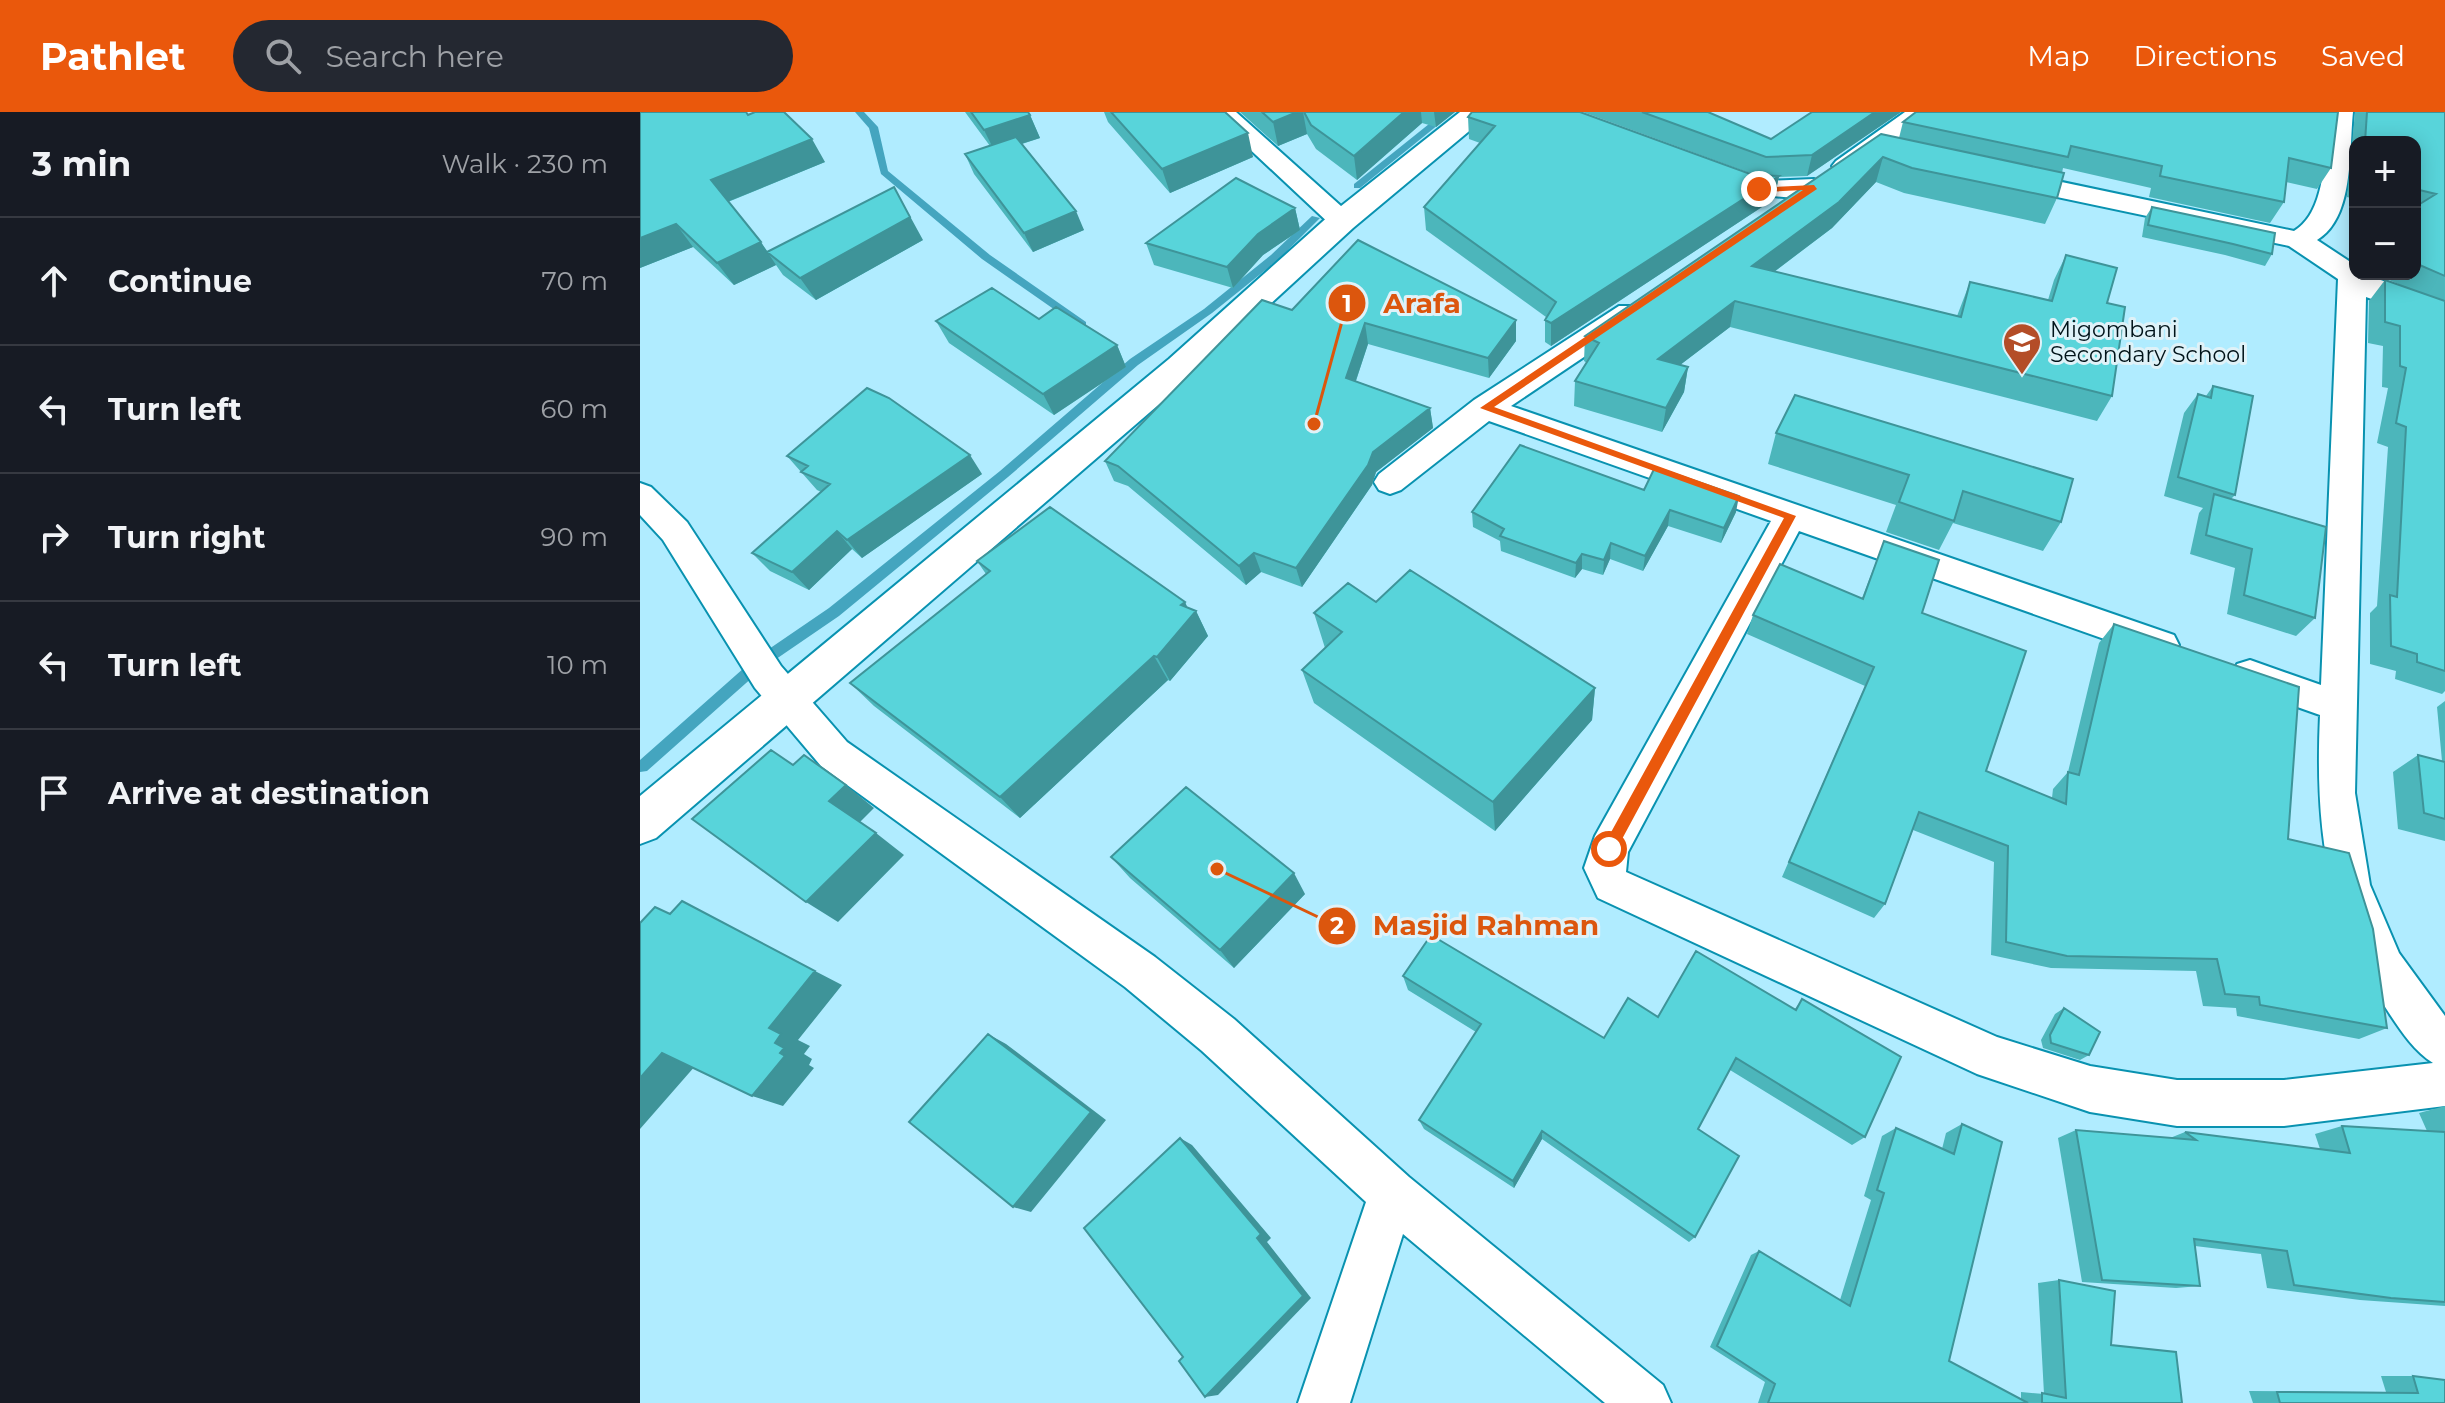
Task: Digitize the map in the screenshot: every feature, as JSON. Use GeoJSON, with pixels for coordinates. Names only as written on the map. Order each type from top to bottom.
{"type":"FeatureCollection","features":[{"type":"Feature","properties":{"kind":"main road"},"geometry":{"type":"LineString","coordinates":[[640,824],[1170,377],[1342,221],[1478,112]]}},
{"type":"Feature","properties":{"kind":"street"},"geometry":{"type":"LineString","coordinates":[[1222,112],[1342,221]]}},
{"type":"Feature","properties":{"kind":"street"},"geometry":{"type":"LineString","coordinates":[[1775,214],[1921,112]]}},
{"type":"Feature","properties":{"kind":"street"},"geometry":{"type":"LineString","coordinates":[[2298,240],[2320,227],[2330,201],[2341,112]]}},
{"type":"Feature","properties":{"kind":"street"},"geometry":{"type":"LineString","coordinates":[[1871,149],[1902,156]]}},
{"type":"Feature","properties":{"kind":"street"},"geometry":{"type":"LineString","coordinates":[[1700,167],[1759,189],[1814,187]]}},
{"type":"Feature","properties":{"kind":"street"},"geometry":{"type":"LineString","coordinates":[[1980,173],[2298,240],[2349,276]]}},
{"type":"Feature","properties":{"kind":"street"},"geometry":{"type":"LineString","coordinates":[[2352,280],[2336,793],[2350,885],[2383,967],[2423,1025],[2445,1046]]}},
{"type":"Feature","properties":{"kind":"street"},"geometry":{"type":"LineString","coordinates":[[2356,280],[2412,307],[2445,316]]}},
{"type":"Feature","properties":{"kind":"street"},"geometry":{"type":"LineString","coordinates":[[1390,482],[1485,408],[1647,301]]}},
{"type":"Feature","properties":{"kind":"street"},"geometry":{"type":"LineString","coordinates":[[1485,408],[2338,706]]}},
{"type":"Feature","properties":{"kind":"street"},"geometry":{"type":"LineString","coordinates":[[640,495],[675,531],[758,664],[834,754],[1140,972],[1218,1035],[1392,1194],[1645,1403]]}},
{"type":"Feature","properties":{"kind":"street"},"geometry":{"type":"LineString","coordinates":[[1790,516],[1609,849],[1604,868],[1612,885],[1993,1058],[2090,1089],[2177,1103],[2284,1103],[2445,1084]]}},
{"type":"Feature","properties":{"kind":"street"},"geometry":{"type":"LineString","coordinates":[[1324,1403],[1392,1194]]}},
{"type":"Feature","properties":{"kind":"building"},"geometry":{"type":"Polygon","coordinates":[[[640,112],[746,112],[748,115],[755,112],[784,112],[812,139],[711,180],[761,242],[717,263],[676,224],[640,238],[640,112]]]}},
{"type":"Feature","properties":{"kind":"building"},"geometry":{"type":"Polygon","coordinates":[[[971,112],[1028,112],[1030,115],[984,130],[971,112]]]}},
{"type":"Feature","properties":{"kind":"building"},"geometry":{"type":"Polygon","coordinates":[[[1111,112],[1225,112],[1248,133],[1162,169],[1111,112]]]}},
{"type":"Feature","properties":{"kind":"building"},"geometry":{"type":"Polygon","coordinates":[[[1262,112],[1297,112],[1273,122],[1262,112]]]}},
{"type":"Feature","properties":{"kind":"building"},"geometry":{"type":"Polygon","coordinates":[[[1304,112],[1404,112],[1354,156],[1311,125],[1304,112]]]}},
{"type":"Feature","properties":{"kind":"building"},"geometry":{"type":"Polygon","coordinates":[[[1472,112],[1580,112],[1753,175],[1779,176],[1551,323],[1545,320],[1556,302],[1424,207],[1495,126],[1468,117],[1472,112]]]}},
{"type":"Feature","properties":{"kind":"building"},"geometry":{"type":"Polygon","coordinates":[[[1642,112],[1708,112],[1771,139],[1812,112],[1875,112],[1812,155],[1766,157],[1642,112]]]}},
{"type":"Feature","properties":{"kind":"building"},"geometry":{"type":"Polygon","coordinates":[[[1916,112],[2338,112],[2331,168],[2289,158],[2284,202],[2160,176],[2162,166],[2071,146],[2068,157],[1903,122],[1916,112]]]}},
{"type":"Feature","properties":{"kind":"building"},"geometry":{"type":"Polygon","coordinates":[[[2367,112],[2445,112],[2445,276],[2421,266],[2421,203],[2436,194],[2421,190],[2421,136],[2365,136],[2367,112]]]}},
{"type":"Feature","properties":{"kind":"building"},"geometry":{"type":"Polygon","coordinates":[[[1881,134],[2064,173],[2057,198],[1912,168],[1883,157],[1839,202],[1752,266],[1961,317],[1970,282],[2052,301],[2066,255],[2117,268],[2107,303],[2125,307],[2112,396],[1735,301],[1658,359],[1688,367],[1666,408],[1575,381],[1599,343],[1585,336],[1881,134]]]}},
{"type":"Feature","properties":{"kind":"building"},"geometry":{"type":"Polygon","coordinates":[[[1016,137],[1076,211],[1024,233],[965,154],[1016,137]]]}},
{"type":"Feature","properties":{"kind":"building"},"geometry":{"type":"Polygon","coordinates":[[[1236,178],[1295,208],[1258,234],[1227,267],[1146,243],[1236,178]]]}},
{"type":"Feature","properties":{"kind":"building"},"geometry":{"type":"Polygon","coordinates":[[[894,187],[910,217],[800,278],[767,252],[894,187]]]}},
{"type":"Feature","properties":{"kind":"building"},"geometry":{"type":"Polygon","coordinates":[[[2152,207],[2275,233],[2272,254],[2148,225],[2152,207]]]}},
{"type":"Feature","properties":{"kind":"building"},"geometry":{"type":"Polygon","coordinates":[[[1358,240],[1516,320],[1488,358],[1365,323],[1346,378],[1430,408],[1373,452],[1368,465],[1296,568],[1254,553],[1239,566],[1118,466],[1105,461],[1262,300],[1292,310],[1358,240]]]}},
{"type":"Feature","properties":{"kind":"building"},"geometry":{"type":"Polygon","coordinates":[[[2385,280],[2445,301],[2445,671],[2417,662],[2417,654],[2391,646],[2390,595],[2397,597],[2406,427],[2396,423],[2406,368],[2400,366],[2400,326],[2385,322],[2385,280]]]}},
{"type":"Feature","properties":{"kind":"building"},"geometry":{"type":"Polygon","coordinates":[[[992,288],[1039,319],[1056,307],[1117,345],[1043,394],[936,321],[992,288]]]}},
{"type":"Feature","properties":{"kind":"building"},"geometry":{"type":"Polygon","coordinates":[[[2213,386],[2253,396],[2235,495],[2178,477],[2198,394],[2211,398],[2213,386]]]}},
{"type":"Feature","properties":{"kind":"building"},"geometry":{"type":"Polygon","coordinates":[[[867,388],[889,398],[970,455],[847,540],[837,531],[792,572],[752,553],[830,484],[801,472],[808,466],[787,456],[867,388]]]}},
{"type":"Feature","properties":{"kind":"building"},"geometry":{"type":"Polygon","coordinates":[[[1795,395],[2073,479],[2061,522],[1963,491],[1954,521],[1899,502],[1909,475],[1776,433],[1795,395]]]}},
{"type":"Feature","properties":{"kind":"building"},"geometry":{"type":"Polygon","coordinates":[[[1520,445],[1644,490],[1655,467],[1739,496],[1724,528],[1670,510],[1645,556],[1611,543],[1604,560],[1582,554],[1576,563],[1500,536],[1504,529],[1472,512],[1520,445]]]}},
{"type":"Feature","properties":{"kind":"building"},"geometry":{"type":"Polygon","coordinates":[[[2214,494],[2326,527],[2315,618],[2244,595],[2252,549],[2206,535],[2214,494]]]}},
{"type":"Feature","properties":{"kind":"building"},"geometry":{"type":"Polygon","coordinates":[[[1050,507],[1185,602],[1181,605],[1196,611],[1157,657],[1154,656],[1000,797],[850,683],[990,571],[977,561],[1050,507]]]}},
{"type":"Feature","properties":{"kind":"building"},"geometry":{"type":"Polygon","coordinates":[[[1884,541],[1939,560],[1922,613],[2026,651],[1986,771],[2066,804],[2068,772],[2079,775],[2114,624],[2299,687],[2288,839],[2349,853],[2373,929],[2387,1028],[2260,1005],[2259,997],[2225,994],[2217,959],[2067,956],[2006,942],[2008,846],[1919,812],[1885,904],[1789,862],[1874,667],[1753,615],[1780,564],[1863,599],[1884,541]]]}},
{"type":"Feature","properties":{"kind":"building"},"geometry":{"type":"Polygon","coordinates":[[[1410,570],[1595,688],[1493,802],[1302,670],[1342,632],[1314,613],[1348,583],[1376,602],[1410,570]]]}},
{"type":"Feature","properties":{"kind":"building"},"geometry":{"type":"Polygon","coordinates":[[[771,750],[793,765],[804,755],[846,785],[829,801],[876,833],[806,902],[692,819],[771,750]]]}},
{"type":"Feature","properties":{"kind":"building"},"geometry":{"type":"Polygon","coordinates":[[[2418,755],[2445,762],[2445,819],[2424,813],[2418,755]]]}},
{"type":"Feature","properties":{"kind":"building"},"geometry":{"type":"Polygon","coordinates":[[[1186,787],[1294,873],[1220,950],[1111,857],[1186,787]]]}},
{"type":"Feature","properties":{"kind":"building"},"geometry":{"type":"Polygon","coordinates":[[[682,901],[815,971],[769,1028],[781,1034],[775,1043],[784,1048],[780,1053],[785,1056],[752,1096],[662,1053],[640,1078],[640,923],[655,907],[670,914],[682,901]]]}},
{"type":"Feature","properties":{"kind":"building"},"geometry":{"type":"Polygon","coordinates":[[[1431,935],[1604,1038],[1628,998],[1658,1017],[1696,951],[1796,1010],[1802,999],[1901,1057],[1865,1137],[1736,1058],[1698,1129],[1739,1156],[1695,1237],[1542,1131],[1513,1181],[1419,1120],[1481,1024],[1403,976],[1431,935]]]}},
{"type":"Feature","properties":{"kind":"building"},"geometry":{"type":"Polygon","coordinates":[[[2064,1008],[2100,1032],[2089,1055],[2051,1043],[2050,1035],[2064,1008]]]}},
{"type":"Feature","properties":{"kind":"building"},"geometry":{"type":"Polygon","coordinates":[[[988,1034],[1091,1112],[1013,1207],[909,1122],[988,1034]]]}},
{"type":"Feature","properties":{"kind":"building"},"geometry":{"type":"Polygon","coordinates":[[[1962,1124],[2002,1142],[1949,1361],[2028,1403],[1768,1403],[1775,1384],[1717,1346],[1759,1251],[1850,1306],[1884,1193],[1877,1190],[1896,1128],[1954,1154],[1962,1124]]]}},
{"type":"Feature","properties":{"kind":"building"},"geometry":{"type":"Polygon","coordinates":[[[2342,1126],[2445,1132],[2445,1302],[2294,1285],[2287,1251],[2194,1239],[2200,1286],[2102,1280],[2076,1130],[2196,1140],[2185,1132],[2350,1153],[2342,1126]]]}},
{"type":"Feature","properties":{"kind":"building"},"geometry":{"type":"Polygon","coordinates":[[[1180,1138],[1261,1234],[1257,1238],[1303,1296],[1205,1397],[1179,1361],[1183,1357],[1084,1228],[1180,1138]]]}},
{"type":"Feature","properties":{"kind":"building"},"geometry":{"type":"Polygon","coordinates":[[[2059,1280],[2115,1291],[2111,1345],[2176,1352],[2182,1403],[2042,1403],[2042,1393],[2066,1398],[2059,1280]]]}},
{"type":"Feature","properties":{"kind":"building"},"geometry":{"type":"Polygon","coordinates":[[[2413,1376],[2445,1380],[2445,1403],[2280,1403],[2277,1392],[2418,1393],[2413,1376]]]}},
{"type":"Feature","properties":{"kind":"waterway"},"geometry":{"type":"LineString","coordinates":[[859,112],[873,127],[884,172],[986,257],[1082,324]]}},
{"type":"Feature","properties":{"kind":"waterway"},"geometry":{"type":"LineString","coordinates":[[1357,186],[1450,112]]}},
{"type":"Feature","properties":{"kind":"waterway"},"geometry":{"type":"LineString","coordinates":[[642,767],[758,664],[834,612],[1004,474],[1134,362],[1208,311],[1275,257],[1315,218]]}},
{"type":"Feature","properties":{"kind":"place","name":"Migombani Secondary School"},"geometry":{"type":"Point","coordinates":[2022,376]}},
{"type":"Feature","properties":{"kind":"place","name":"Arafa"},"geometry":{"type":"Point","coordinates":[1314,424]}},
{"type":"Feature","properties":{"kind":"place","name":"Masjid Rahman"},"geometry":{"type":"Point","coordinates":[1217,869]}},
{"type":"Feature","properties":{"kind":"route"},"geometry":{"type":"LineString","coordinates":[[1609,849],[1790,516],[1485,408],[1699,268],[1814,187],[1785,191],[1759,189]]}}]}
